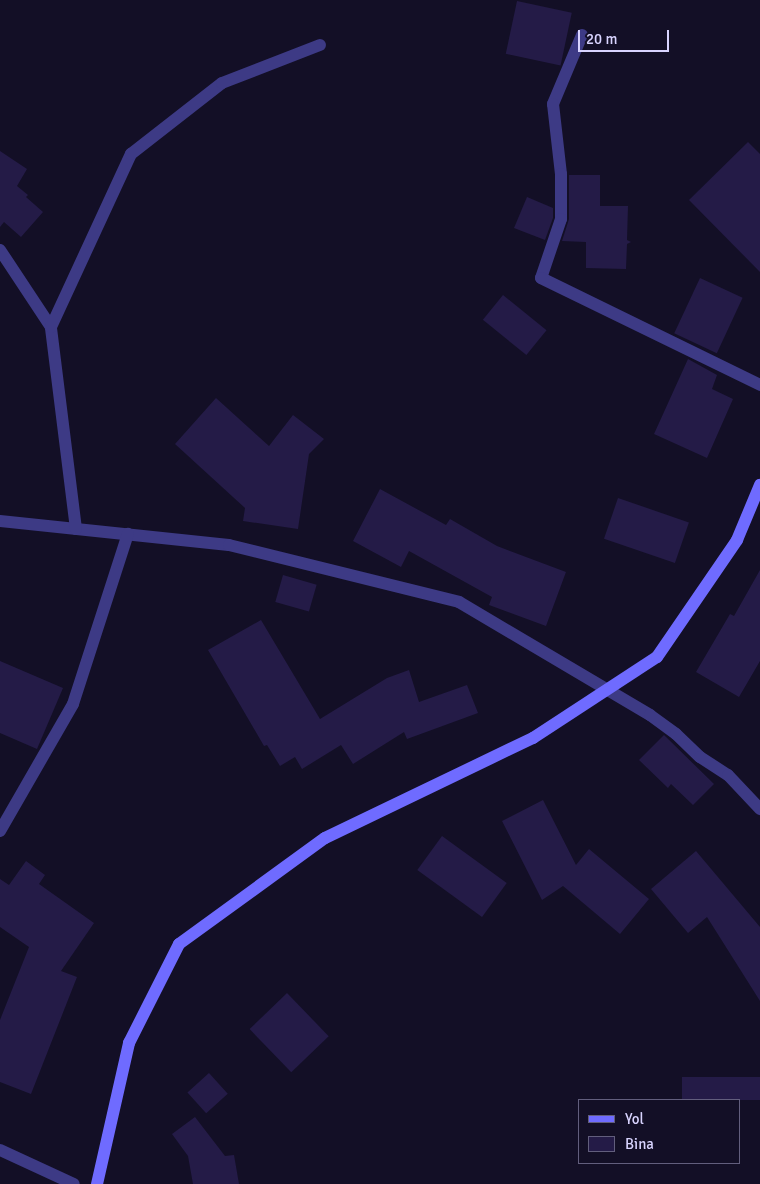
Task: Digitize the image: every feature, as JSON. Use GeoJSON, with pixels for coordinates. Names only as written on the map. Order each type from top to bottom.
{"type":"FeatureCollection","features":[{"type":"Feature","properties":{"kind":"main road"},"geometry":{"type":"LineString","coordinates":[[97,1184],[129,1043],[179,944],[325,838],[533,738],[657,657],[737,540],[760,485]]}},
{"type":"Feature","properties":{"kind":"street"},"geometry":{"type":"LineString","coordinates":[[582,36],[553,104],[561,174],[561,219],[541,278],[760,385]]}},
{"type":"Feature","properties":{"kind":"street"},"geometry":{"type":"LineString","coordinates":[[51,327],[131,154],[222,83],[320,45]]}},
{"type":"Feature","properties":{"kind":"street"},"geometry":{"type":"LineString","coordinates":[[0,250],[51,327],[76,529]]}},
{"type":"Feature","properties":{"kind":"street"},"geometry":{"type":"LineString","coordinates":[[0,520],[229,545],[459,602],[608,689],[676,734],[700,757],[728,775],[760,809]]}},
{"type":"Feature","properties":{"kind":"street"},"geometry":{"type":"LineString","coordinates":[[0,831],[73,704],[128,534]]}},
{"type":"Feature","properties":{"kind":"street"},"geometry":{"type":"LineString","coordinates":[[0,1150],[74,1184]]}},
{"type":"Feature","properties":{"kind":"building"},"geometry":{"type":"Polygon","coordinates":[[[517,1],[572,13],[561,65],[506,54],[517,1]]]}},
{"type":"Feature","properties":{"kind":"building"},"geometry":{"type":"Polygon","coordinates":[[[748,142],[760,154],[760,272],[689,200],[748,142]]]}},
{"type":"Feature","properties":{"kind":"building"},"geometry":{"type":"Polygon","coordinates":[[[0,151],[27,169],[17,186],[43,212],[21,237],[4,222],[0,227],[0,151]]]}},
{"type":"Feature","properties":{"kind":"building"},"geometry":{"type":"Polygon","coordinates":[[[569,175],[600,175],[600,206],[628,206],[627,240],[631,242],[627,244],[626,269],[586,268],[586,242],[562,241],[569,219],[569,175]]]}},
{"type":"Feature","properties":{"kind":"building"},"geometry":{"type":"Polygon","coordinates":[[[527,197],[553,208],[553,218],[545,240],[514,228],[527,197]]]}},
{"type":"Feature","properties":{"kind":"building"},"geometry":{"type":"Polygon","coordinates":[[[700,278],[743,298],[717,353],[674,333],[700,278]]]}},
{"type":"Feature","properties":{"kind":"building"},"geometry":{"type":"Polygon","coordinates":[[[503,295],[547,330],[526,355],[483,320],[503,295]]]}},
{"type":"Feature","properties":{"kind":"building"},"geometry":{"type":"Polygon","coordinates":[[[688,359],[717,375],[712,389],[733,399],[707,458],[654,434],[688,359]]]}},
{"type":"Feature","properties":{"kind":"building"},"geometry":{"type":"Polygon","coordinates":[[[216,398],[269,446],[293,415],[324,439],[309,454],[298,529],[243,521],[245,508],[175,444],[216,398]]]}},
{"type":"Feature","properties":{"kind":"building"},"geometry":{"type":"Polygon","coordinates":[[[380,489],[446,525],[450,519],[497,546],[566,572],[546,626],[489,605],[492,597],[409,551],[401,567],[353,541],[380,489]]]}},
{"type":"Feature","properties":{"kind":"building"},"geometry":{"type":"Polygon","coordinates":[[[618,498],[689,522],[675,563],[604,539],[618,498]]]}},
{"type":"Feature","properties":{"kind":"building"},"geometry":{"type":"Polygon","coordinates":[[[760,570],[760,661],[739,697],[696,672],[730,614],[734,616],[760,570]]]}},
{"type":"Feature","properties":{"kind":"building"},"geometry":{"type":"Polygon","coordinates":[[[283,575],[317,585],[309,612],[275,602],[283,575]]]}},
{"type":"Feature","properties":{"kind":"building"},"geometry":{"type":"Polygon","coordinates":[[[261,620],[320,719],[387,678],[409,670],[419,702],[467,685],[478,713],[407,739],[404,732],[353,764],[341,745],[302,769],[295,757],[280,766],[267,745],[264,746],[208,650],[261,620]]]}},
{"type":"Feature","properties":{"kind":"building"},"geometry":{"type":"Polygon","coordinates":[[[0,661],[63,688],[37,749],[0,733],[0,661]]]}},
{"type":"Feature","properties":{"kind":"building"},"geometry":{"type":"Polygon","coordinates":[[[664,735],[714,784],[693,805],[671,784],[668,788],[639,760],[664,735]]]}},
{"type":"Feature","properties":{"kind":"building"},"geometry":{"type":"Polygon","coordinates":[[[543,800],[576,865],[589,849],[649,899],[620,934],[563,886],[542,900],[502,821],[543,800]]]}},
{"type":"Feature","properties":{"kind":"building"},"geometry":{"type":"Polygon","coordinates":[[[442,836],[507,883],[482,917],[417,870],[442,836]]]}},
{"type":"Feature","properties":{"kind":"building"},"geometry":{"type":"Polygon","coordinates":[[[696,851],[760,927],[760,1001],[707,917],[688,933],[651,889],[696,851]]]}},
{"type":"Feature","properties":{"kind":"building"},"geometry":{"type":"Polygon","coordinates":[[[26,861],[45,875],[39,884],[94,923],[61,971],[77,977],[31,1094],[0,1082],[0,1020],[29,947],[0,927],[0,879],[9,885],[26,861]]]}},
{"type":"Feature","properties":{"kind":"building"},"geometry":{"type":"Polygon","coordinates":[[[287,993],[329,1036],[291,1072],[250,1029],[287,993]]]}},
{"type":"Feature","properties":{"kind":"building"},"geometry":{"type":"Polygon","coordinates":[[[209,1073],[228,1094],[206,1113],[187,1092],[209,1073]]]}},
{"type":"Feature","properties":{"kind":"building"},"geometry":{"type":"Polygon","coordinates":[[[682,1077],[760,1077],[760,1100],[682,1099],[682,1077]]]}},
{"type":"Feature","properties":{"kind":"building"},"geometry":{"type":"Polygon","coordinates":[[[195,1117],[225,1156],[234,1155],[239,1184],[193,1184],[188,1156],[172,1134],[195,1117]]]}}]}
